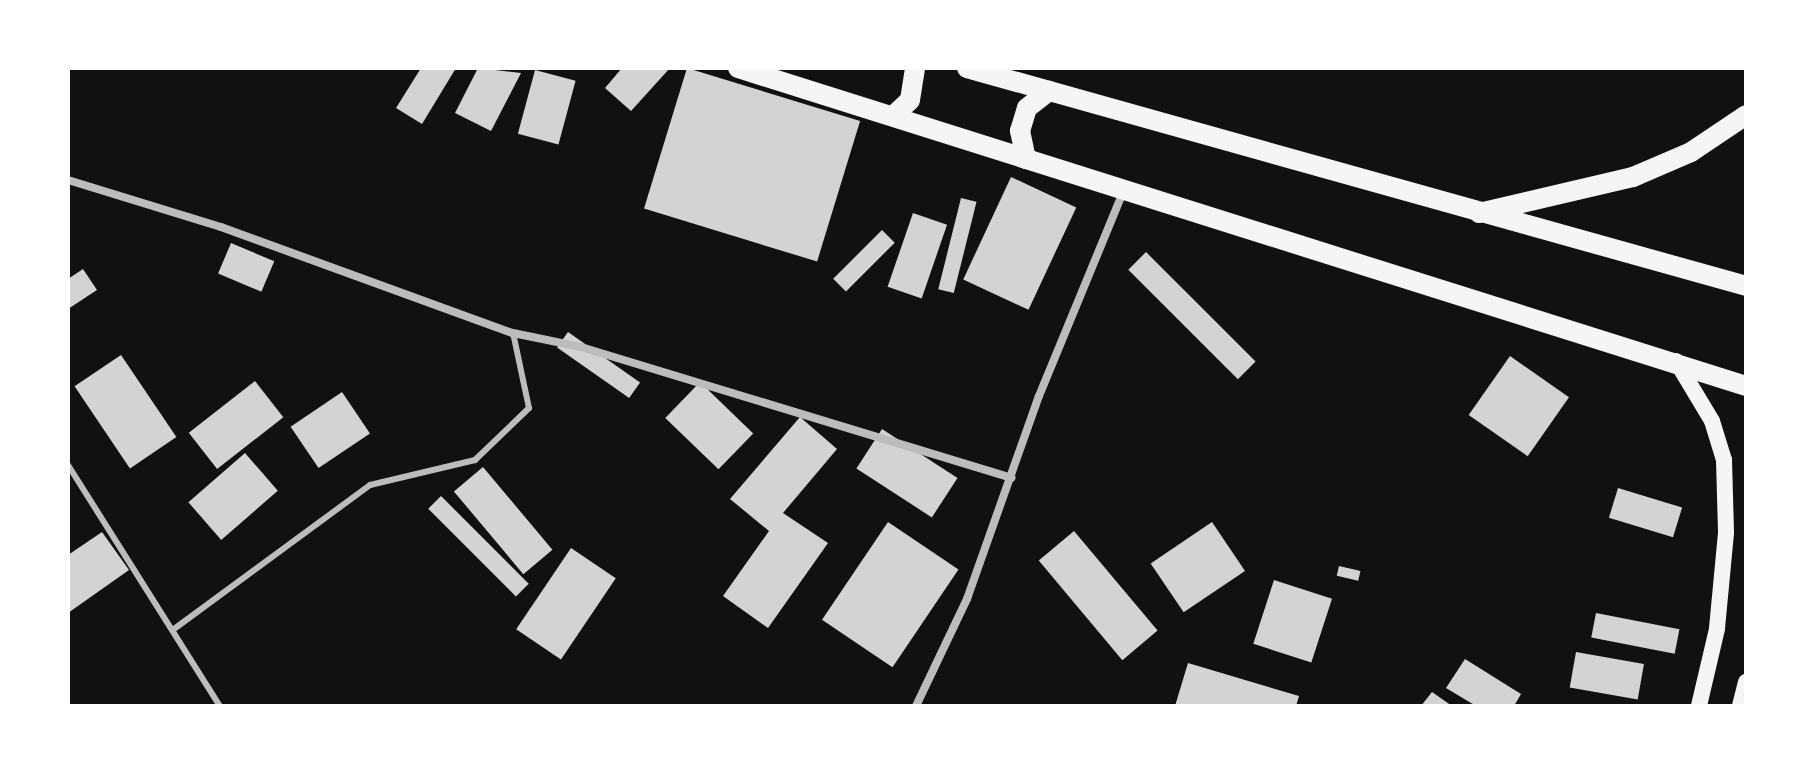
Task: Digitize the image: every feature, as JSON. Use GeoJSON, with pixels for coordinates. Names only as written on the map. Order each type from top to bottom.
{"type":"FeatureCollection","features":[{"type":"Feature","properties":{"kind":"main road"},"geometry":{"type":"LineString","coordinates":[[738,68],[1676,361],[1746,386]]}},
{"type":"Feature","properties":{"kind":"main road"},"geometry":{"type":"LineString","coordinates":[[893,116],[910,100],[915,68]]}},
{"type":"Feature","properties":{"kind":"main road"},"geometry":{"type":"LineString","coordinates":[[967,68],[1746,286]]}},
{"type":"Feature","properties":{"kind":"main road"},"geometry":{"type":"LineString","coordinates":[[1026,159],[1020,131],[1027,108],[1049,91]]}},
{"type":"Feature","properties":{"kind":"main road"},"geometry":{"type":"LineString","coordinates":[[1477,213],[1633,177],[1691,152],[1746,115]]}},
{"type":"Feature","properties":{"kind":"main road"},"geometry":{"type":"LineString","coordinates":[[1676,361],[1712,421],[1724,460],[1726,533],[1717,629],[1699,706]]}},
{"type":"Feature","properties":{"kind":"main road"},"geometry":{"type":"LineString","coordinates":[[1740,706],[1746,682]]}},
{"type":"Feature","properties":{"kind":"street"},"geometry":{"type":"LineString","coordinates":[[68,180],[221,227],[513,333],[581,347],[1012,478]]}},
{"type":"Feature","properties":{"kind":"street"},"geometry":{"type":"LineString","coordinates":[[916,706],[967,599],[1124,190]]}},
{"type":"Feature","properties":{"kind":"lane"},"geometry":{"type":"LineString","coordinates":[[174,629],[370,485],[475,460],[529,408],[513,333]]}},
{"type":"Feature","properties":{"kind":"lane"},"geometry":{"type":"LineString","coordinates":[[68,465],[220,706]]}},
{"type":"Feature","properties":{"kind":"building"},"geometry":{"type":"Polygon","coordinates":[[[421,68],[456,68],[422,124],[396,108],[421,68]]]}},
{"type":"Feature","properties":{"kind":"building"},"geometry":{"type":"Polygon","coordinates":[[[478,68],[521,73],[491,131],[455,113],[478,68]]]}},
{"type":"Feature","properties":{"kind":"building"},"geometry":{"type":"Polygon","coordinates":[[[622,68],[670,68],[631,111],[605,88],[622,68]]]}},
{"type":"Feature","properties":{"kind":"building"},"geometry":{"type":"Polygon","coordinates":[[[687,68],[860,121],[817,261],[644,209],[687,68]]]}},
{"type":"Feature","properties":{"kind":"building"},"geometry":{"type":"Polygon","coordinates":[[[535,70],[576,81],[558,145],[518,134],[535,70]]]}},
{"type":"Feature","properties":{"kind":"building"},"geometry":{"type":"Polygon","coordinates":[[[1011,177],[1076,207],[1028,310],[963,279],[1011,177]]]}},
{"type":"Feature","properties":{"kind":"building"},"geometry":{"type":"Polygon","coordinates":[[[961,198],[977,202],[954,293],[938,289],[961,198]]]}},
{"type":"Feature","properties":{"kind":"building"},"geometry":{"type":"Polygon","coordinates":[[[913,213],[947,225],[922,298],[888,287],[913,213]]]}},
{"type":"Feature","properties":{"kind":"building"},"geometry":{"type":"Polygon","coordinates":[[[882,230],[895,243],[846,292],[833,279],[882,230]]]}},
{"type":"Feature","properties":{"kind":"building"},"geometry":{"type":"Polygon","coordinates":[[[231,243],[274,261],[261,292],[218,273],[231,243]]]}},
{"type":"Feature","properties":{"kind":"building"},"geometry":{"type":"Polygon","coordinates":[[[1146,252],[1256,362],[1238,379],[1128,270],[1146,252]]]}},
{"type":"Feature","properties":{"kind":"building"},"geometry":{"type":"Polygon","coordinates":[[[83,269],[97,290],[68,309],[68,279],[83,269]]]}},
{"type":"Feature","properties":{"kind":"building"},"geometry":{"type":"Polygon","coordinates":[[[568,332],[640,382],[629,398],[557,348],[568,332]]]}},
{"type":"Feature","properties":{"kind":"building"},"geometry":{"type":"Polygon","coordinates":[[[121,355],[176,437],[130,468],[75,386],[121,355]]]}},
{"type":"Feature","properties":{"kind":"building"},"geometry":{"type":"Polygon","coordinates":[[[1510,356],[1569,397],[1528,456],[1469,415],[1510,356]]]}},
{"type":"Feature","properties":{"kind":"building"},"geometry":{"type":"Polygon","coordinates":[[[255,381],[283,417],[217,469],[189,433],[255,381]]]}},
{"type":"Feature","properties":{"kind":"building"},"geometry":{"type":"Polygon","coordinates":[[[700,382],[753,433],[718,469],[665,418],[700,382]]]}},
{"type":"Feature","properties":{"kind":"building"},"geometry":{"type":"Polygon","coordinates":[[[342,392],[370,433],[319,468],[291,427],[342,392]]]}},
{"type":"Feature","properties":{"kind":"building"},"geometry":{"type":"Polygon","coordinates":[[[800,417],[837,449],[783,513],[828,543],[768,628],[723,596],[769,531],[730,499],[800,417]]]}},
{"type":"Feature","properties":{"kind":"building"},"geometry":{"type":"Polygon","coordinates":[[[882,429],[957,478],[932,517],[856,468],[882,429]]]}},
{"type":"Feature","properties":{"kind":"building"},"geometry":{"type":"Polygon","coordinates":[[[245,453],[278,491],[221,540],[188,502],[245,453]]]}},
{"type":"Feature","properties":{"kind":"building"},"geometry":{"type":"Polygon","coordinates":[[[483,467],[552,550],[523,574],[454,491],[483,467]]]}},
{"type":"Feature","properties":{"kind":"building"},"geometry":{"type":"Polygon","coordinates":[[[1618,488],[1682,508],[1673,537],[1609,518],[1618,488]]]}},
{"type":"Feature","properties":{"kind":"building"},"geometry":{"type":"Polygon","coordinates":[[[441,496],[529,584],[516,596],[428,509],[441,496]]]}},
{"type":"Feature","properties":{"kind":"building"},"geometry":{"type":"Polygon","coordinates":[[[888,522],[958,570],[892,667],[822,620],[888,522]]]}},
{"type":"Feature","properties":{"kind":"building"},"geometry":{"type":"Polygon","coordinates":[[[1212,522],[1245,571],[1184,612],[1151,563],[1212,522]]]}},
{"type":"Feature","properties":{"kind":"building"},"geometry":{"type":"Polygon","coordinates":[[[1074,531],[1158,631],[1122,660],[1039,561],[1074,531]]]}},
{"type":"Feature","properties":{"kind":"building"},"geometry":{"type":"Polygon","coordinates":[[[102,532],[129,570],[68,613],[68,555],[102,532]]]}},
{"type":"Feature","properties":{"kind":"building"},"geometry":{"type":"Polygon","coordinates":[[[571,548],[616,578],[561,659],[516,629],[571,548]]]}},
{"type":"Feature","properties":{"kind":"building"},"geometry":{"type":"Polygon","coordinates":[[[1339,566],[1360,571],[1358,581],[1337,576],[1339,566]]]}},
{"type":"Feature","properties":{"kind":"building"},"geometry":{"type":"Polygon","coordinates":[[[1274,580],[1332,599],[1311,663],[1253,644],[1274,580]]]}},
{"type":"Feature","properties":{"kind":"building"},"geometry":{"type":"Polygon","coordinates":[[[1596,613],[1679,629],[1675,654],[1591,638],[1596,613]]]}},
{"type":"Feature","properties":{"kind":"building"},"geometry":{"type":"Polygon","coordinates":[[[1576,652],[1644,664],[1638,699],[1570,687],[1576,652]]]}},
{"type":"Feature","properties":{"kind":"building"},"geometry":{"type":"Polygon","coordinates":[[[1465,659],[1521,694],[1514,706],[1476,706],[1446,688],[1465,659]]]}},
{"type":"Feature","properties":{"kind":"building"},"geometry":{"type":"Polygon","coordinates":[[[1188,663],[1299,696],[1296,706],[1175,706],[1188,663]]]}},
{"type":"Feature","properties":{"kind":"building"},"geometry":{"type":"Polygon","coordinates":[[[1432,692],[1452,706],[1421,706],[1432,692]]]}}]}
